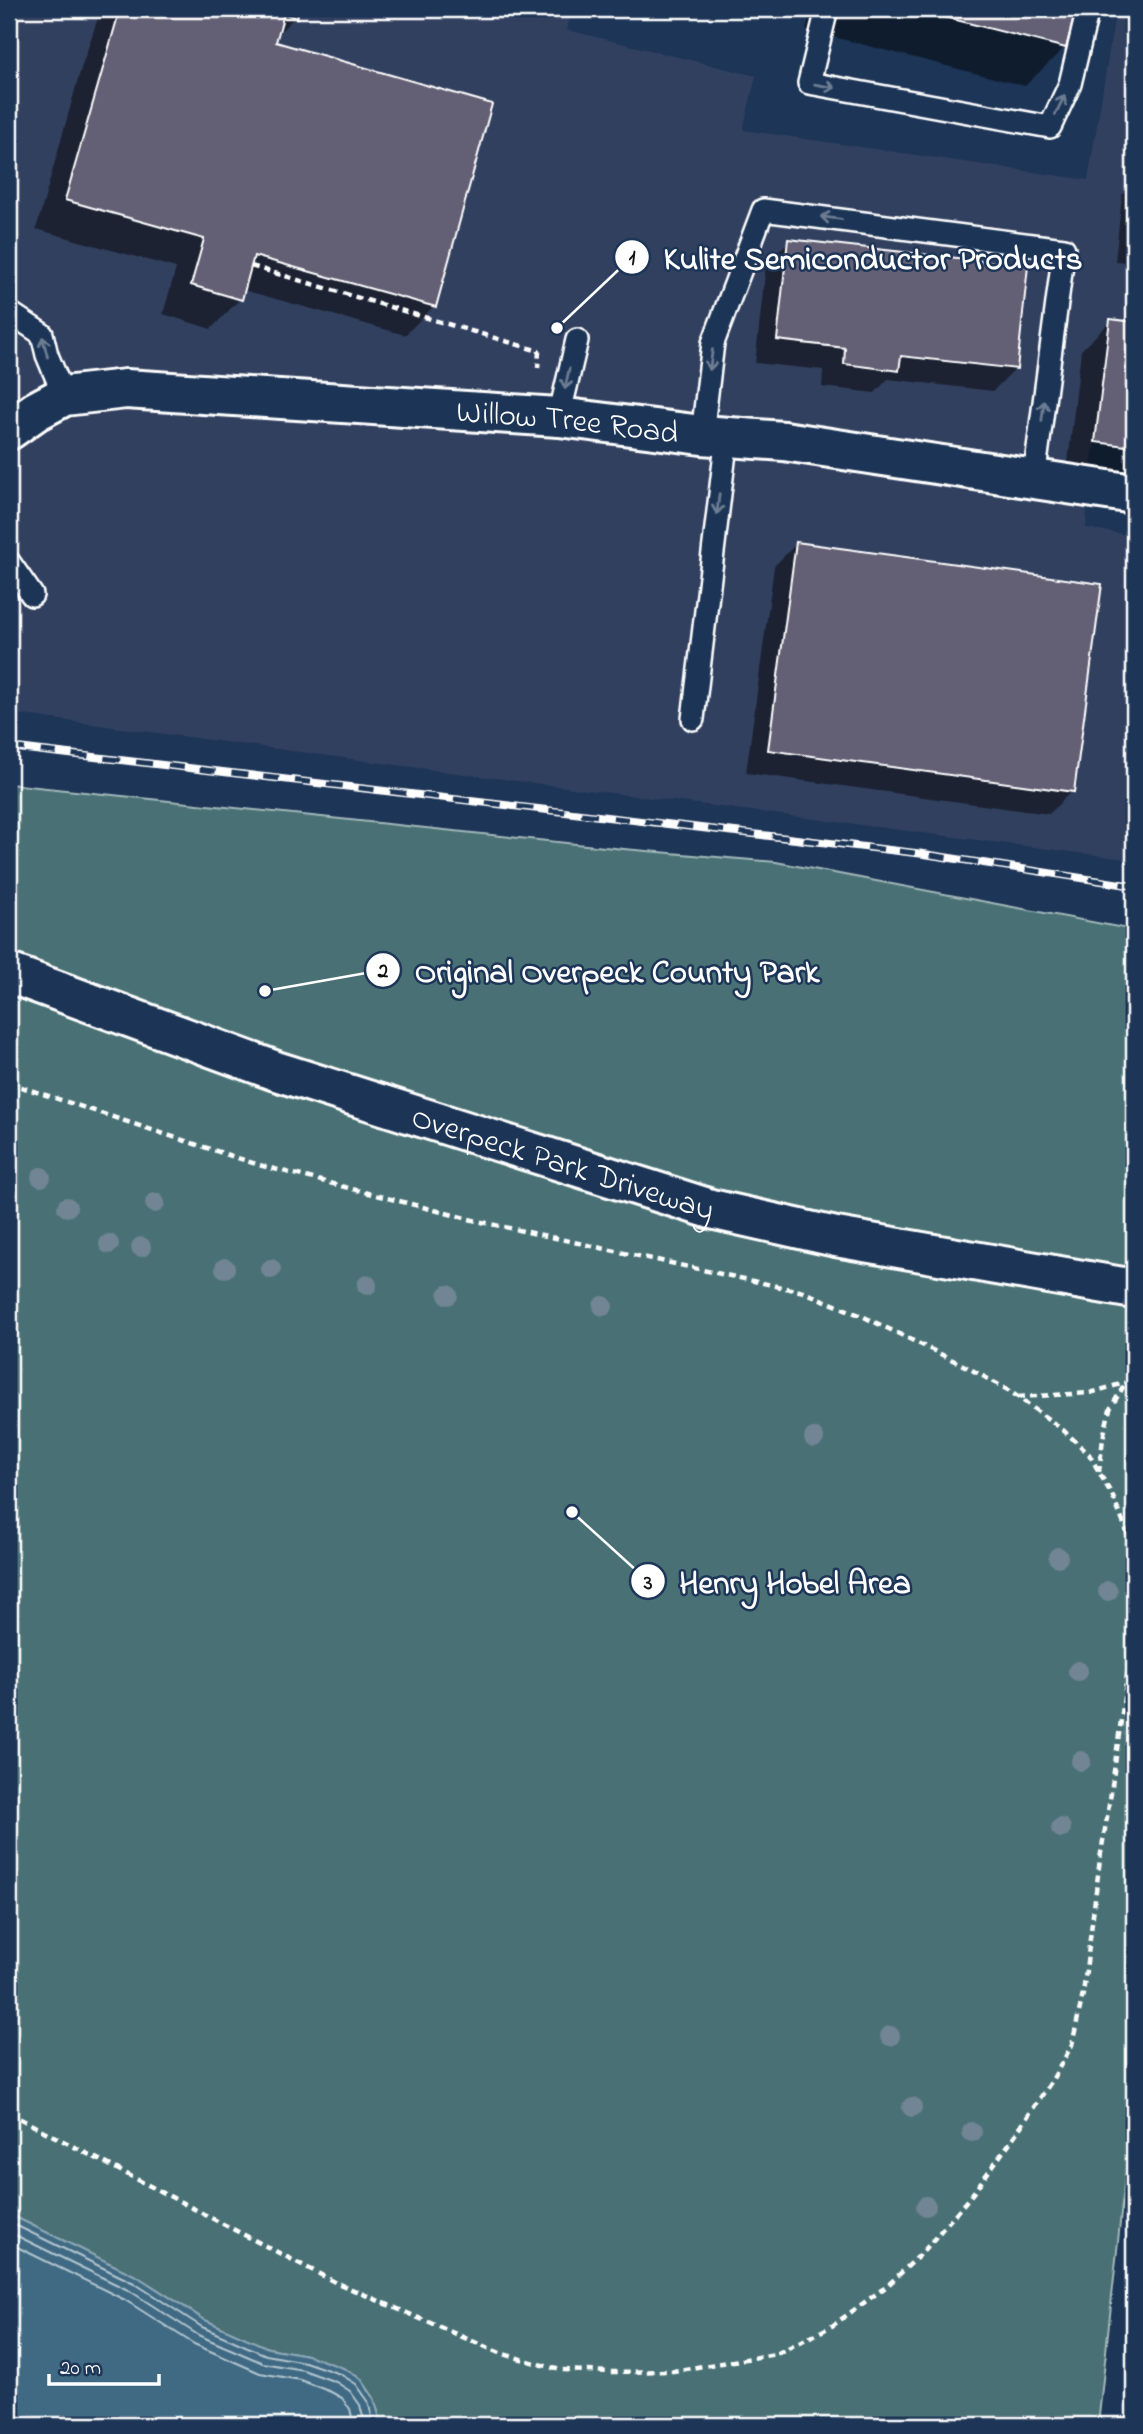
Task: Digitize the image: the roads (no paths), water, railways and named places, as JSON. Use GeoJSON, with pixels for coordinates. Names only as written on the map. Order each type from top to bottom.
{"type":"FeatureCollection","features":[{"type":"Feature","properties":{"kind":"street","name":"Willow Tree Road"},"geometry":{"type":"LineString","coordinates":[[9,430],[64,396],[126,389],[546,416],[784,441],[1134,494]]}},
{"type":"Feature","properties":{"kind":"street","name":"Overpeck Park Driveway"},"geometry":{"type":"LineString","coordinates":[[9,973],[276,1071],[711,1209],[836,1237],[1134,1289]]}},
{"type":"Feature","properties":{"kind":"lane"},"geometry":{"type":"LineString","coordinates":[[827,9],[809,83],[1050,127],[1070,84],[1088,9]]}},
{"type":"Feature","properties":{"kind":"lane"},"geometry":{"type":"LineString","coordinates":[[693,719],[714,435],[713,343],[763,210],[1064,249],[1034,479]]}},
{"type":"Feature","properties":{"kind":"lane"},"geometry":{"type":"LineString","coordinates":[[9,312],[42,334],[47,355],[64,396]]}},
{"type":"Feature","properties":{"kind":"lane"},"geometry":{"type":"LineString","coordinates":[[546,416],[577,340]]}},
{"type":"Feature","properties":{"kind":"lane"},"geometry":{"type":"LineString","coordinates":[[9,562],[32,595]]}},
{"type":"Feature","properties":{"kind":"water"},"geometry":{"type":"Polygon","coordinates":[[[9,2214],[138,2277],[205,2320],[268,2348],[307,2355],[343,2368],[361,2379],[374,2399],[382,2425],[9,2425],[9,2214]]]}},
{"type":"Feature","properties":{"kind":"railway"},"geometry":{"type":"LineString","coordinates":[[9,747],[924,854],[1134,886]]}},
{"type":"Feature","properties":{"kind":"place","name":"Kulite Semiconductor Products"},"geometry":{"type":"Point","coordinates":[557,328]}},
{"type":"Feature","properties":{"kind":"place","name":"Original Overpeck County Park"},"geometry":{"type":"Point","coordinates":[265,991]}},
{"type":"Feature","properties":{"kind":"place","name":"Henry Hobel Area"},"geometry":{"type":"Point","coordinates":[572,1512]}}]}
